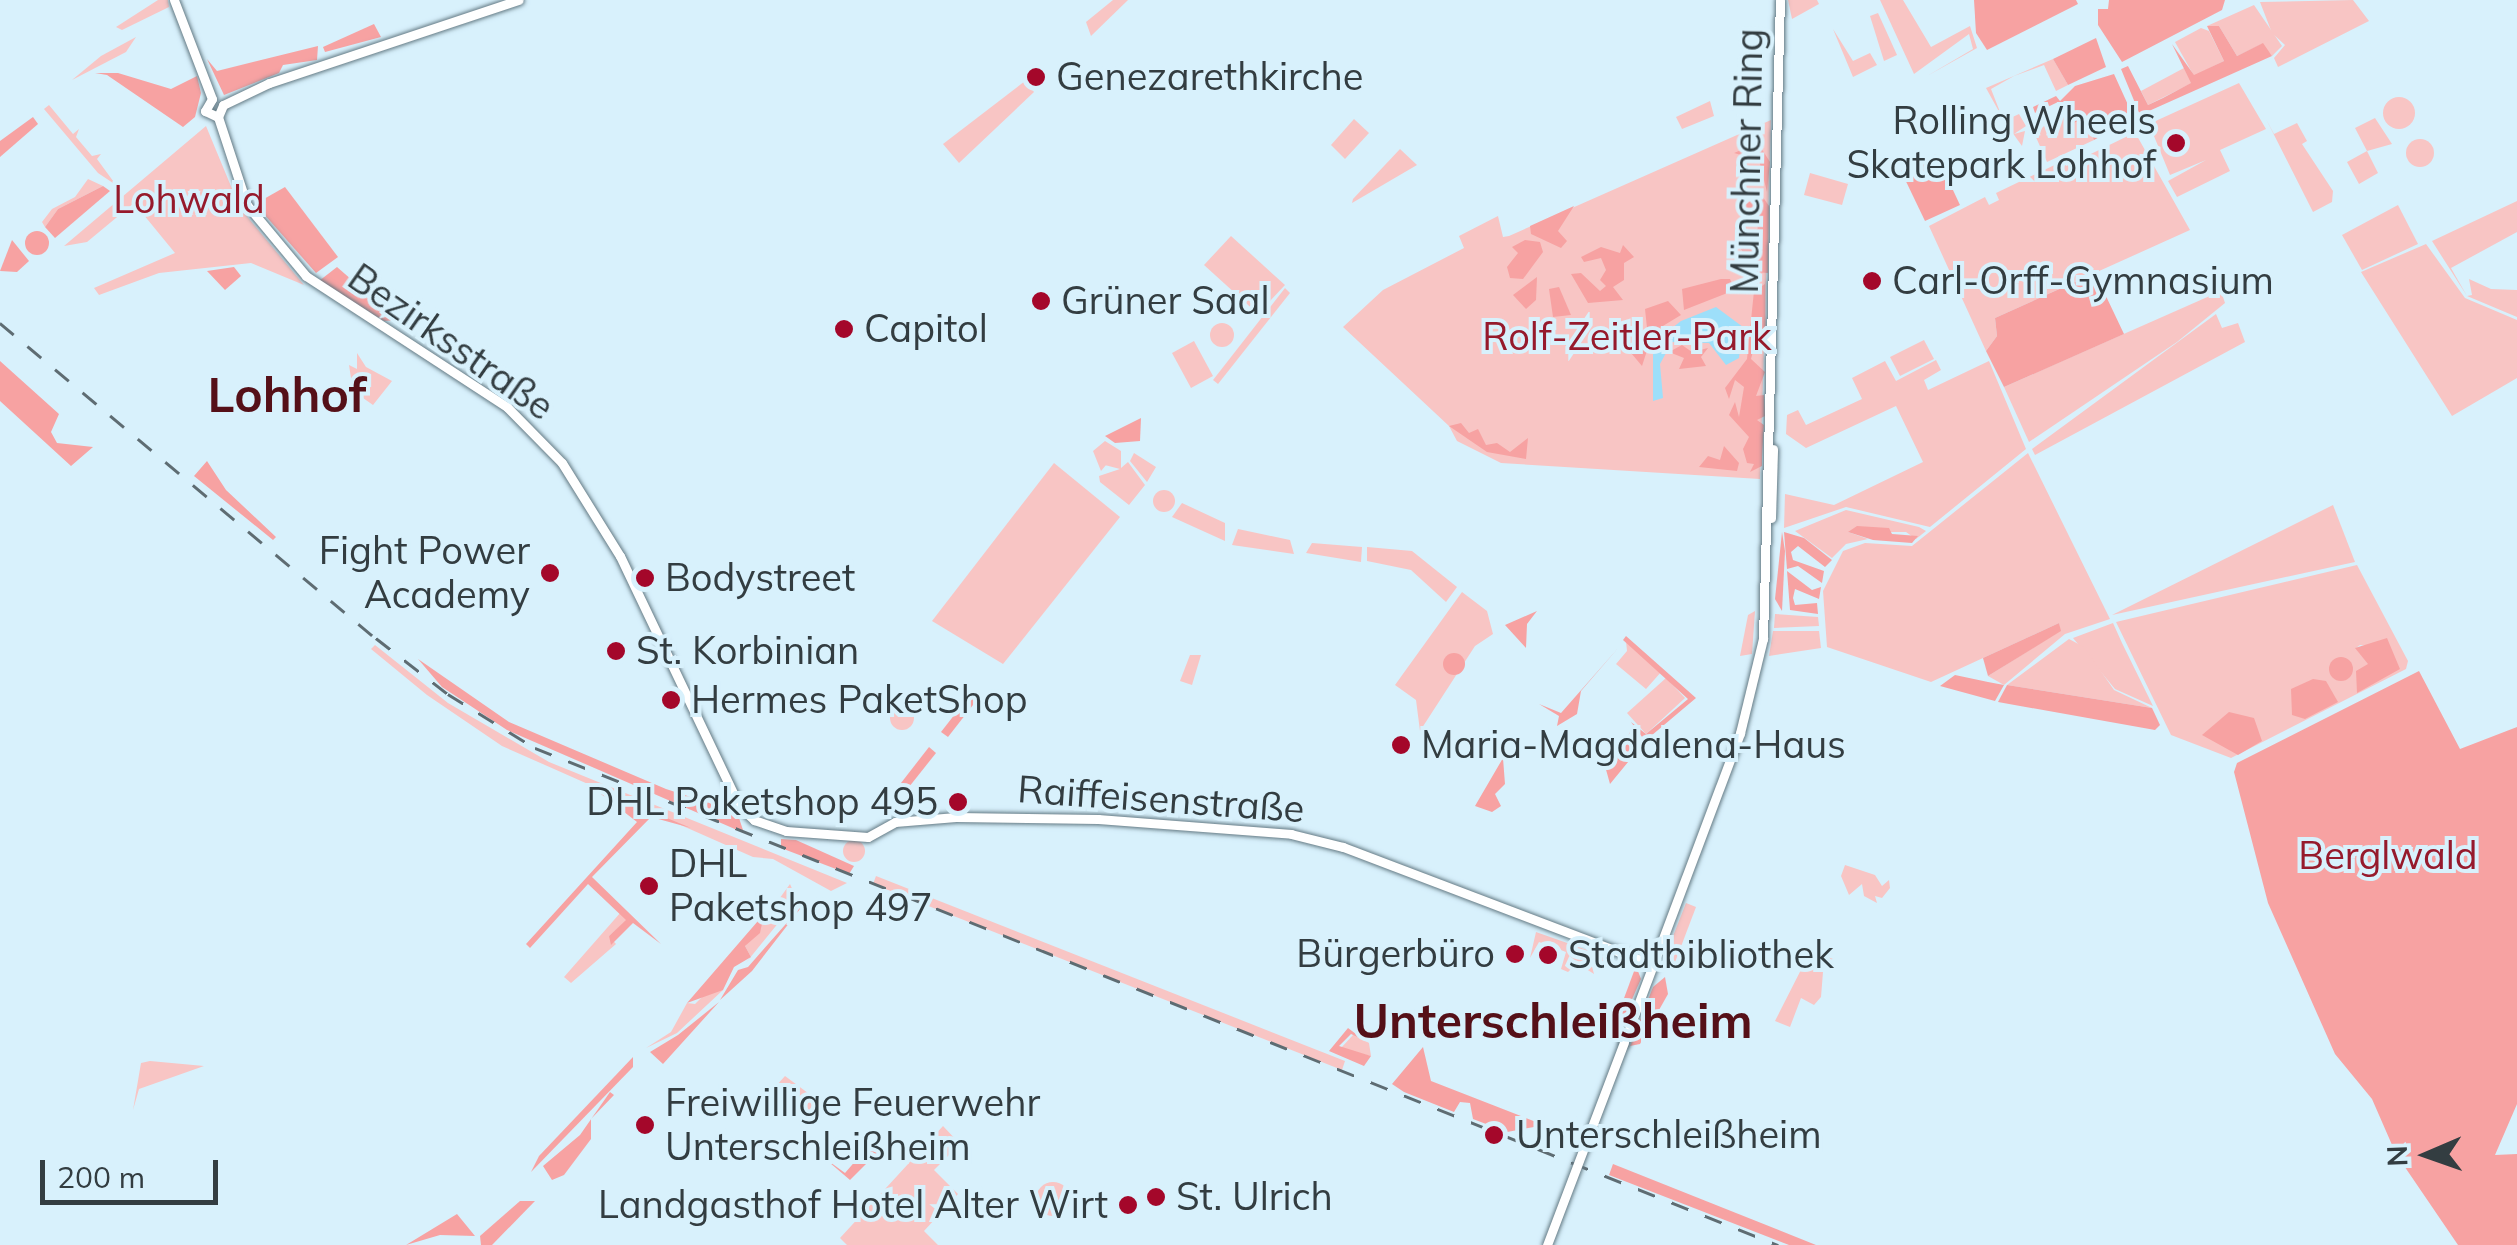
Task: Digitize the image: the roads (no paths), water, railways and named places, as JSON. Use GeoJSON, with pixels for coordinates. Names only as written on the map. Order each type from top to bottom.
{"type":"FeatureCollection","features":[{"type":"Feature","properties":{"kind":"street"},"geometry":{"type":"LineString","coordinates":[[174,0],[212,99],[223,105]]}},
{"type":"Feature","properties":{"kind":"street"},"geometry":{"type":"LineString","coordinates":[[218,117],[223,105],[326,62],[520,0]]}},
{"type":"Feature","properties":{"kind":"street","name":"Münchner Ring"},"geometry":{"type":"LineString","coordinates":[[1547,1245],[1751,695],[1764,627],[1772,442],[1780,0]]}},
{"type":"Feature","properties":{"kind":"street","name":"Bezirksstraße"},"geometry":{"type":"LineString","coordinates":[[212,99],[206,111],[218,117],[247,205],[306,276],[506,408],[562,463],[620,556],[739,806],[768,826]]}},
{"type":"Feature","properties":{"kind":"street","name":"Raiffeisenstraße"},"geometry":{"type":"LineString","coordinates":[[768,826],[868,837],[907,820],[1031,816],[1291,834],[1349,850],[1653,966]]}},
{"type":"Feature","properties":{"kind":"water"},"geometry":{"type":"Polygon","coordinates":[[[1716,307],[1743,327],[1739,358],[1726,365],[1709,343],[1672,342],[1660,364],[1663,398],[1653,401],[1653,343],[1681,321],[1716,307]]]}},
{"type":"Feature","properties":{"kind":"railway"},"geometry":{"type":"LineString","coordinates":[[0,323],[376,638],[448,694],[535,748],[1778,1245]]}},
{"type":"Feature","properties":{"kind":"place","name":"Genezarethkirche"},"geometry":{"type":"Point","coordinates":[1036,77]}},
{"type":"Feature","properties":{"kind":"place","name":"Rolling Wheels Skatepark Lohhof"},"geometry":{"type":"Point","coordinates":[2176,143]}},
{"type":"Feature","properties":{"kind":"place","name":"Carl-Orff-Gymnasium"},"geometry":{"type":"Point","coordinates":[1872,281]}},
{"type":"Feature","properties":{"kind":"place","name":"Grüner Saal"},"geometry":{"type":"Point","coordinates":[1041,301]}},
{"type":"Feature","properties":{"kind":"place","name":"Capitol"},"geometry":{"type":"Point","coordinates":[844,329]}},
{"type":"Feature","properties":{"kind":"place","name":"Fight Power Academy"},"geometry":{"type":"Point","coordinates":[550,573]}},
{"type":"Feature","properties":{"kind":"place","name":"Bodystreet"},"geometry":{"type":"Point","coordinates":[645,578]}},
{"type":"Feature","properties":{"kind":"place","name":"St. Korbinian"},"geometry":{"type":"Point","coordinates":[616,651]}},
{"type":"Feature","properties":{"kind":"place","name":"Hermes PaketShop"},"geometry":{"type":"Point","coordinates":[671,700]}},
{"type":"Feature","properties":{"kind":"place","name":"Maria-Magdalena-Haus"},"geometry":{"type":"Point","coordinates":[1401,745]}},
{"type":"Feature","properties":{"kind":"place","name":"DHL Paketshop 495"},"geometry":{"type":"Point","coordinates":[958,802]}},
{"type":"Feature","properties":{"kind":"place","name":"DHL Paketshop 497"},"geometry":{"type":"Point","coordinates":[649,886]}},
{"type":"Feature","properties":{"kind":"place","name":"Bürgerbüro"},"geometry":{"type":"Point","coordinates":[1515,954]}},
{"type":"Feature","properties":{"kind":"place","name":"Stadtbibliothek"},"geometry":{"type":"Point","coordinates":[1548,955]}},
{"type":"Feature","properties":{"kind":"place","name":"Freiwillige Feuerwehr Unterschleißheim"},"geometry":{"type":"Point","coordinates":[645,1125]}},
{"type":"Feature","properties":{"kind":"place","name":"Unterschleißheim"},"geometry":{"type":"Point","coordinates":[1494,1135]}},
{"type":"Feature","properties":{"kind":"place","name":"St. Ulrich"},"geometry":{"type":"Point","coordinates":[1156,1197]}},
{"type":"Feature","properties":{"kind":"place","name":"Landgasthof Hotel Alter Wirt"},"geometry":{"type":"Point","coordinates":[1128,1205]}},
{"type":"Feature","properties":{"kind":"district","name":"Lohhof"},"geometry":{"type":"Point","coordinates":[287,395]}},
{"type":"Feature","properties":{"kind":"district","name":"Unterschleißheim"},"geometry":{"type":"Point","coordinates":[1553,1021]}},
{"type":"Feature","properties":{"kind":"park label","name":"Lohwald"},"geometry":{"type":"Point","coordinates":[189,200]}},
{"type":"Feature","properties":{"kind":"park label","name":"Rolf-Zeitler-Park"},"geometry":{"type":"Point","coordinates":[1627,337]}},
{"type":"Feature","properties":{"kind":"park label","name":"Berglwald"},"geometry":{"type":"Point","coordinates":[2388,856]}}]}
